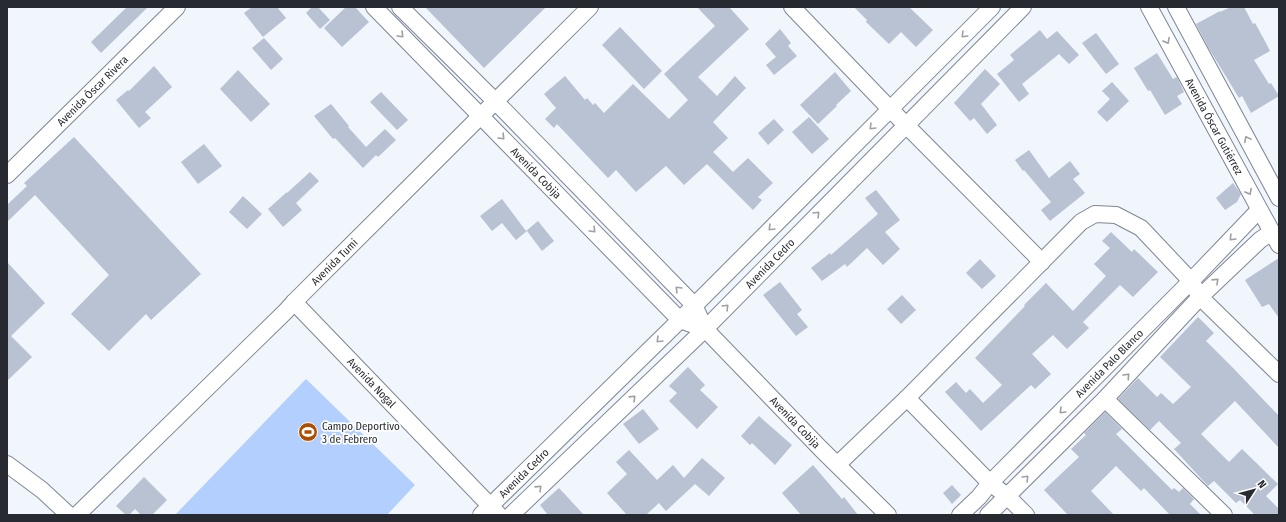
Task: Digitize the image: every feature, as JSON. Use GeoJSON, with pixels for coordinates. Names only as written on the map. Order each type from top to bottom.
{"type":"FeatureCollection","features":[{"type":"Feature","properties":{"kind":"street","name":"Avenida Óscar Rivera"},"geometry":{"type":"LineString","coordinates":[[7,175],[177,7]]}},
{"type":"Feature","properties":{"kind":"street","name":"Avenida Cobija"},"geometry":{"type":"LineString","coordinates":[[374,7],[680,320],[705,329]]}},
{"type":"Feature","properties":{"kind":"street","name":"Avenida Cobija"},"geometry":{"type":"LineString","coordinates":[[400,7],[694,305],[705,329],[821,449],[838,464],[888,515]]}},
{"type":"Feature","properties":{"kind":"street","name":"Avenida Tumi"},"geometry":{"type":"LineString","coordinates":[[77,515],[286,311],[481,116],[494,101],[590,7]]}},
{"type":"Feature","properties":{"kind":"street"},"geometry":{"type":"LineString","coordinates":[[792,7],[890,109],[1042,262]]}},
{"type":"Feature","properties":{"kind":"street","name":"Avenida Cedro"},"geometry":{"type":"LineString","coordinates":[[490,512],[694,305],[992,7]]}},
{"type":"Feature","properties":{"kind":"street","name":"Avenida Cedro"},"geometry":{"type":"LineString","coordinates":[[511,515],[705,329],[1023,7]]}},
{"type":"Feature","properties":{"kind":"street"},"geometry":{"type":"LineString","coordinates":[[1151,12],[1176,7],[1279,198]]}},
{"type":"Feature","properties":{"kind":"street","name":"Avenida Óscar Gutiérrez"},"geometry":{"type":"LineString","coordinates":[[1151,12],[1275,239]]}},
{"type":"Feature","properties":{"kind":"street","name":"Avenida Palo Blanco"},"geometry":{"type":"LineString","coordinates":[[960,515],[1259,210]]}},
{"type":"Feature","properties":{"kind":"street"},"geometry":{"type":"LineString","coordinates":[[838,464],[907,398],[1081,222],[1095,214],[1116,215],[1141,228],[1191,281],[1200,297],[1279,374]]}},
{"type":"Feature","properties":{"kind":"street","name":"Avenida Palo Blanco"},"geometry":{"type":"LineString","coordinates":[[993,513],[1007,496],[1105,399],[1200,297],[1260,240],[1275,239]]}},
{"type":"Feature","properties":{"kind":"street","name":"Avenida Nogal"},"geometry":{"type":"LineString","coordinates":[[294,302],[490,512]]}},
{"type":"Feature","properties":{"kind":"street"},"geometry":{"type":"LineString","coordinates":[[907,398],[990,483],[1007,496],[1026,515]]}},
{"type":"Feature","properties":{"kind":"street"},"geometry":{"type":"LineString","coordinates":[[1105,399],[1224,515]]}},
{"type":"Feature","properties":{"kind":"street"},"geometry":{"type":"LineString","coordinates":[[7,464],[42,490],[69,515]]}},
{"type":"Feature","properties":{"kind":"street"},"geometry":{"type":"LineString","coordinates":[[978,497],[993,513]]}},
{"type":"Feature","properties":{"kind":"shaded area","name":"Campo Deportivo 3 de Febrero"},"geometry":{"type":"Polygon","coordinates":[[[306,379],[415,485],[387,515],[175,515],[306,379]]]}},
{"type":"Feature","properties":{"kind":"building"},"geometry":{"type":"Polygon","coordinates":[[[127,7],[148,7],[101,53],[91,42],[127,7]]]}},
{"type":"Feature","properties":{"kind":"building"},"geometry":{"type":"Polygon","coordinates":[[[252,7],[277,7],[286,18],[263,37],[244,13],[252,7]]]}},
{"type":"Feature","properties":{"kind":"building"},"geometry":{"type":"Polygon","coordinates":[[[312,7],[318,7],[330,20],[320,29],[306,13],[312,7]]]}},
{"type":"Feature","properties":{"kind":"building"},"geometry":{"type":"Polygon","coordinates":[[[346,7],[355,7],[369,22],[342,47],[324,28],[346,7]]]}},
{"type":"Feature","properties":{"kind":"building"},"geometry":{"type":"Polygon","coordinates":[[[425,7],[546,7],[484,68],[425,7]]]}},
{"type":"Feature","properties":{"kind":"building"},"geometry":{"type":"Polygon","coordinates":[[[697,7],[729,7],[749,29],[698,77],[717,96],[735,76],[746,88],[713,122],[728,138],[713,152],[733,172],[748,158],[773,183],[758,197],[762,200],[753,210],[707,164],[684,185],[666,166],[636,192],[616,170],[608,178],[557,124],[554,128],[545,119],[556,108],[544,94],[565,76],[585,100],[587,98],[593,105],[595,103],[604,113],[633,84],[669,119],[688,100],[664,74],[715,26],[697,7]]]}},
{"type":"Feature","properties":{"kind":"building"},"geometry":{"type":"Polygon","coordinates":[[[854,7],[909,7],[933,30],[916,47],[901,32],[889,44],[866,22],[867,20],[854,7]]]}},
{"type":"Feature","properties":{"kind":"building"},"geometry":{"type":"Polygon","coordinates":[[[1231,7],[1244,7],[1266,43],[1270,51],[1254,60],[1269,84],[1271,83],[1279,96],[1251,113],[1242,96],[1239,98],[1196,24],[1220,11],[1231,7]]]}},
{"type":"Feature","properties":{"kind":"building"},"geometry":{"type":"Polygon","coordinates":[[[620,27],[662,71],[644,89],[602,45],[620,27]]]}},
{"type":"Feature","properties":{"kind":"building"},"geometry":{"type":"Polygon","coordinates":[[[780,29],[791,43],[788,46],[797,56],[774,75],[766,65],[776,57],[765,44],[780,29]]]}},
{"type":"Feature","properties":{"kind":"building"},"geometry":{"type":"Polygon","coordinates":[[[1040,30],[1047,39],[1057,31],[1079,55],[1069,64],[1059,54],[1022,84],[1029,94],[1019,102],[997,74],[1014,60],[1010,55],[1040,30]]]}},
{"type":"Feature","properties":{"kind":"building"},"geometry":{"type":"Polygon","coordinates":[[[1096,33],[1119,64],[1106,74],[1082,43],[1096,33]]]}},
{"type":"Feature","properties":{"kind":"building"},"geometry":{"type":"Polygon","coordinates":[[[264,38],[283,59],[271,70],[252,48],[264,38]]]}},
{"type":"Feature","properties":{"kind":"building"},"geometry":{"type":"Polygon","coordinates":[[[1157,53],[1173,79],[1177,77],[1184,92],[1177,96],[1182,104],[1165,115],[1150,90],[1148,91],[1134,68],[1157,53]]]}},
{"type":"Feature","properties":{"kind":"building"},"geometry":{"type":"Polygon","coordinates":[[[154,66],[172,87],[145,112],[151,118],[139,128],[116,100],[128,90],[129,91],[154,66]]]}},
{"type":"Feature","properties":{"kind":"building"},"geometry":{"type":"Polygon","coordinates":[[[985,69],[1000,84],[981,104],[997,125],[987,134],[974,118],[970,121],[954,103],[985,69]]]}},
{"type":"Feature","properties":{"kind":"building"},"geometry":{"type":"Polygon","coordinates":[[[238,70],[270,104],[251,122],[220,89],[238,70]]]}},
{"type":"Feature","properties":{"kind":"building"},"geometry":{"type":"Polygon","coordinates":[[[835,72],[851,91],[818,124],[800,105],[835,72]]]}},
{"type":"Feature","properties":{"kind":"building"},"geometry":{"type":"Polygon","coordinates":[[[1112,82],[1129,101],[1107,122],[1097,112],[1110,99],[1102,91],[1112,82]]]}},
{"type":"Feature","properties":{"kind":"building"},"geometry":{"type":"Polygon","coordinates":[[[381,92],[408,120],[397,130],[370,102],[381,92]]]}},
{"type":"Feature","properties":{"kind":"building"},"geometry":{"type":"Polygon","coordinates":[[[331,104],[349,126],[348,127],[366,147],[385,129],[396,140],[378,157],[376,155],[363,168],[335,138],[333,139],[314,116],[331,104]]]}},
{"type":"Feature","properties":{"kind":"building"},"geometry":{"type":"Polygon","coordinates":[[[809,117],[829,139],[812,154],[792,132],[809,117]]]}},
{"type":"Feature","properties":{"kind":"building"},"geometry":{"type":"Polygon","coordinates":[[[774,119],[784,130],[768,145],[758,133],[774,119]]]}},
{"type":"Feature","properties":{"kind":"building"},"geometry":{"type":"Polygon","coordinates":[[[74,137],[201,274],[151,320],[146,314],[109,351],[71,314],[109,275],[35,195],[7,222],[7,205],[27,186],[24,183],[74,137]]]}},
{"type":"Feature","properties":{"kind":"building"},"geometry":{"type":"Polygon","coordinates":[[[204,144],[222,166],[198,184],[181,162],[204,144]]]}},
{"type":"Feature","properties":{"kind":"building"},"geometry":{"type":"Polygon","coordinates":[[[1029,150],[1049,178],[1070,161],[1080,174],[1073,179],[1085,193],[1050,221],[1041,210],[1051,202],[1015,160],[1029,150]]]}},
{"type":"Feature","properties":{"kind":"building"},"geometry":{"type":"Polygon","coordinates":[[[310,172],[319,181],[296,203],[302,210],[283,227],[268,209],[310,172]]]}},
{"type":"Feature","properties":{"kind":"building"},"geometry":{"type":"Polygon","coordinates":[[[1233,183],[1241,194],[1237,202],[1225,210],[1216,198],[1233,183]]]}},
{"type":"Feature","properties":{"kind":"building"},"geometry":{"type":"Polygon","coordinates":[[[876,190],[900,220],[885,232],[900,249],[883,265],[867,248],[847,267],[845,264],[822,281],[811,268],[830,253],[831,255],[878,214],[865,198],[876,190]]]}},
{"type":"Feature","properties":{"kind":"building"},"geometry":{"type":"Polygon","coordinates":[[[243,196],[262,214],[247,229],[229,212],[243,196]]]}},
{"type":"Feature","properties":{"kind":"building"},"geometry":{"type":"Polygon","coordinates":[[[502,199],[526,231],[538,221],[554,241],[542,251],[527,231],[516,240],[502,223],[492,231],[480,216],[502,199]]]}},
{"type":"Feature","properties":{"kind":"building"},"geometry":{"type":"Polygon","coordinates":[[[1111,232],[1132,252],[1134,249],[1158,272],[1133,297],[1120,285],[1083,322],[1089,328],[1067,349],[1053,335],[1032,354],[1051,374],[1035,389],[1031,385],[981,431],[945,392],[956,382],[966,393],[970,389],[983,403],[1002,385],[975,358],[1046,283],[1073,311],[1106,276],[1094,264],[1110,248],[1102,241],[1111,232]]]}},
{"type":"Feature","properties":{"kind":"building"},"geometry":{"type":"Polygon","coordinates":[[[1279,258],[1279,318],[1269,304],[1262,307],[1245,280],[1279,258]]]}},
{"type":"Feature","properties":{"kind":"building"},"geometry":{"type":"Polygon","coordinates":[[[980,259],[996,276],[982,289],[966,273],[980,259]]]}},
{"type":"Feature","properties":{"kind":"building"},"geometry":{"type":"Polygon","coordinates":[[[7,262],[45,303],[11,336],[32,357],[7,381],[7,262]]]}},
{"type":"Feature","properties":{"kind":"building"},"geometry":{"type":"Polygon","coordinates":[[[780,282],[802,310],[797,314],[808,327],[796,336],[763,295],[780,282]]]}},
{"type":"Feature","properties":{"kind":"building"},"geometry":{"type":"Polygon","coordinates":[[[902,295],[916,310],[901,324],[887,309],[902,295]]]}},
{"type":"Feature","properties":{"kind":"building"},"geometry":{"type":"Polygon","coordinates":[[[1198,317],[1214,333],[1206,341],[1279,416],[1279,448],[1235,401],[1201,434],[1229,462],[1242,449],[1278,484],[1266,496],[1279,509],[1279,515],[1255,515],[1240,500],[1236,503],[1214,481],[1208,486],[1174,449],[1181,443],[1159,421],[1150,430],[1118,399],[1138,378],[1157,397],[1161,393],[1173,404],[1191,387],[1160,357],[1198,317]]]}},
{"type":"Feature","properties":{"kind":"building"},"geometry":{"type":"Polygon","coordinates":[[[688,367],[705,385],[700,390],[718,407],[697,429],[669,401],[677,393],[669,386],[688,367]]]}},
{"type":"Feature","properties":{"kind":"building"},"geometry":{"type":"Polygon","coordinates":[[[643,409],[659,429],[639,444],[623,424],[643,409]]]}},
{"type":"Feature","properties":{"kind":"building"},"geometry":{"type":"Polygon","coordinates":[[[1105,412],[1122,429],[1116,434],[1172,490],[1174,488],[1179,492],[1183,488],[1194,499],[1190,504],[1201,515],[1170,515],[1144,488],[1141,491],[1116,466],[1091,491],[1114,515],[1068,515],[1044,490],[1079,457],[1071,449],[1086,435],[1084,433],[1105,412]]]}},
{"type":"Feature","properties":{"kind":"building"},"geometry":{"type":"Polygon","coordinates":[[[759,416],[792,445],[775,465],[752,443],[750,445],[741,436],[759,416]]]}},
{"type":"Feature","properties":{"kind":"building"},"geometry":{"type":"Polygon","coordinates":[[[629,450],[657,480],[673,465],[684,478],[702,458],[725,478],[709,496],[695,484],[666,511],[659,503],[646,515],[627,515],[607,493],[627,474],[616,462],[629,450]]]}},
{"type":"Feature","properties":{"kind":"building"},"geometry":{"type":"Polygon","coordinates":[[[813,465],[842,499],[844,497],[858,515],[801,515],[782,493],[813,465]]]}},
{"type":"Feature","properties":{"kind":"building"},"geometry":{"type":"Polygon","coordinates":[[[144,477],[167,500],[152,515],[141,515],[135,509],[129,515],[126,515],[116,506],[144,477]]]}},
{"type":"Feature","properties":{"kind":"building"},"geometry":{"type":"Polygon","coordinates":[[[952,485],[961,495],[952,504],[943,493],[952,485]]]}},
{"type":"Feature","properties":{"kind":"building"},"geometry":{"type":"Polygon","coordinates":[[[559,488],[584,515],[548,515],[540,505],[559,488]]]}},
{"type":"Feature","properties":{"kind":"place","name":"Campo Deportivo 3 de Febrero"},"geometry":{"type":"Point","coordinates":[308,432]}}]}
